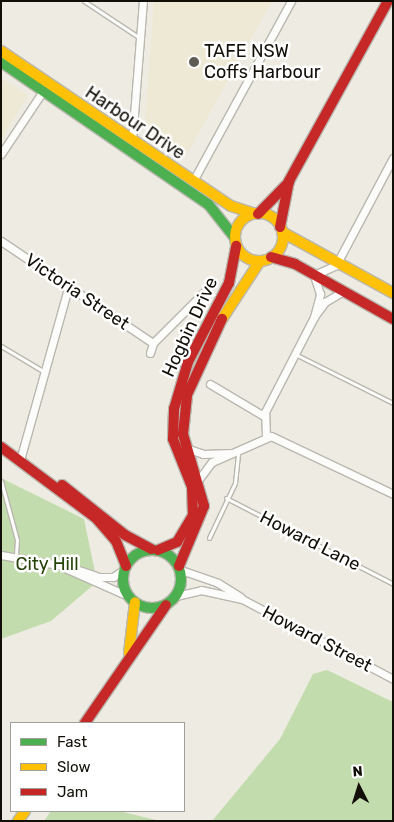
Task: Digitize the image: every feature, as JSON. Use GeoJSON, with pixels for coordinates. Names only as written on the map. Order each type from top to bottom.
{"type":"FeatureCollection","features":[{"type":"Feature","properties":{"kind":"main road"},"geometry":{"type":"LineString","coordinates":[[290,181],[281,229],[280,246],[271,257],[260,261],[246,257],[236,242],[238,225],[256,214],[290,181],[388,1]]}},
{"type":"Feature","properties":{"kind":"main road","name":"Harbour Drive"},"geometry":{"type":"LineString","coordinates":[[1,51],[46,87],[209,205],[236,242]]}},
{"type":"Feature","properties":{"kind":"main road","name":"Harbour Drive"},"geometry":{"type":"LineString","coordinates":[[1,62],[46,87],[132,140],[231,206],[256,214]]}},
{"type":"Feature","properties":{"kind":"main road"},"geometry":{"type":"LineString","coordinates":[[256,214],[271,217],[281,229],[336,265],[393,293]]}},
{"type":"Feature","properties":{"kind":"main road","name":"Hogbin Drive"},"geometry":{"type":"LineString","coordinates":[[154,550],[177,542],[193,515],[192,487],[173,439],[174,409],[188,362],[229,283],[236,242]]}},
{"type":"Feature","properties":{"kind":"main road"},"geometry":{"type":"LineString","coordinates":[[271,257],[314,274],[393,319]]}},
{"type":"Feature","properties":{"kind":"main road","name":"Hogbin Drive"},"geometry":{"type":"LineString","coordinates":[[180,568],[203,516],[199,479],[186,448],[182,421],[196,369],[232,298],[260,261]]}},
{"type":"Feature","properties":{"kind":"main road"},"geometry":{"type":"LineString","coordinates":[[1,447],[52,481],[75,493],[125,535],[154,550],[180,568],[176,596],[167,604],[86,722]]}},
{"type":"Feature","properties":{"kind":"main road"},"geometry":{"type":"LineString","coordinates":[[52,481],[108,532],[125,567],[133,600],[128,659]]}},
{"type":"Feature","properties":{"kind":"main road"},"geometry":{"type":"LineString","coordinates":[[125,567],[136,554],[154,550]]}},
{"type":"Feature","properties":{"kind":"main road"},"geometry":{"type":"LineString","coordinates":[[133,600],[151,608],[167,604]]}},
{"type":"Feature","properties":{"kind":"street"},"geometry":{"type":"LineString","coordinates":[[132,140],[143,1]]}},
{"type":"Feature","properties":{"kind":"street"},"geometry":{"type":"LineString","coordinates":[[192,181],[291,1]]}},
{"type":"Feature","properties":{"kind":"street"},"geometry":{"type":"LineString","coordinates":[[1,154],[46,87]]}},
{"type":"Feature","properties":{"kind":"street"},"geometry":{"type":"LineString","coordinates":[[314,317],[320,294],[314,274],[336,265],[393,158]]}},
{"type":"Feature","properties":{"kind":"street","name":"Victoria Street"},"geometry":{"type":"LineString","coordinates":[[1,241],[68,288],[153,343]]}},
{"type":"Feature","properties":{"kind":"street"},"geometry":{"type":"LineString","coordinates":[[150,353],[153,343],[213,283]]}},
{"type":"Feature","properties":{"kind":"street"},"geometry":{"type":"LineString","coordinates":[[20,460],[68,288]]}},
{"type":"Feature","properties":{"kind":"street"},"geometry":{"type":"LineString","coordinates":[[266,436],[264,416],[314,317],[325,302],[343,291]]}},
{"type":"Feature","properties":{"kind":"street"},"geometry":{"type":"LineString","coordinates":[[210,384],[264,416]]}},
{"type":"Feature","properties":{"kind":"street"},"geometry":{"type":"LineString","coordinates":[[199,479],[212,462],[238,452],[266,436],[283,439],[393,494]]}},
{"type":"Feature","properties":{"kind":"street"},"geometry":{"type":"LineString","coordinates":[[186,448],[203,454],[238,452]]}},
{"type":"Feature","properties":{"kind":"street"},"geometry":{"type":"LineString","coordinates":[[1,554],[60,565],[106,578],[125,567]]}},
{"type":"Feature","properties":{"kind":"street"},"geometry":{"type":"LineString","coordinates":[[60,565],[86,581],[133,600]]}},
{"type":"Feature","properties":{"kind":"street","name":"Howard Street"},"geometry":{"type":"LineString","coordinates":[[180,568],[227,587],[242,599],[393,679]]}},
{"type":"Feature","properties":{"kind":"street","name":"Howard Street"},"geometry":{"type":"LineString","coordinates":[[176,596],[201,590],[242,599]]}},
{"type":"Feature","properties":{"kind":"lane"},"geometry":{"type":"LineString","coordinates":[[84,1],[140,38]]}},
{"type":"Feature","properties":{"kind":"lane"},"geometry":{"type":"LineString","coordinates":[[1,346],[46,372]]}},
{"type":"Feature","properties":{"kind":"lane"},"geometry":{"type":"LineString","coordinates":[[295,353],[393,403]]}},
{"type":"Feature","properties":{"kind":"lane"},"geometry":{"type":"LineString","coordinates":[[209,538],[236,478],[238,452]]}},
{"type":"Feature","properties":{"kind":"lane"},"geometry":{"type":"LineString","coordinates":[[1,481],[17,540],[16,556]]}},
{"type":"Feature","properties":{"kind":"lane","name":"Howard Lane"},"geometry":{"type":"LineString","coordinates":[[226,498],[393,584]]}},
{"type":"Feature","properties":{"kind":"shaded area","name":"TAFE NSW Coffs Harbour"},"geometry":{"type":"Polygon","coordinates":[[[154,1],[272,1],[187,154],[145,123],[154,1]]]}},
{"type":"Feature","properties":{"kind":"shaded area"},"geometry":{"type":"Polygon","coordinates":[[[1,78],[28,95],[1,140],[1,78]]]}},
{"type":"Feature","properties":{"kind":"green space","name":"City Hill"},"geometry":{"type":"Polygon","coordinates":[[[1,478],[84,519],[97,582],[51,621],[1,639],[1,478]]]}},
{"type":"Feature","properties":{"kind":"green space"},"geometry":{"type":"Polygon","coordinates":[[[327,670],[393,702],[393,821],[212,821],[280,739],[313,674],[327,670]]]}},
{"type":"Feature","properties":{"kind":"green space"},"geometry":{"type":"Polygon","coordinates":[[[50,812],[123,812],[160,821],[44,821],[50,812]]]}},
{"type":"Feature","properties":{"kind":"traffic: fast"},"geometry":{"type":"LineString","coordinates":[[1,62],[209,205],[235,238]]}},
{"type":"Feature","properties":{"kind":"traffic: fast"},"geometry":{"type":"LineString","coordinates":[[152,550],[163,552],[173,558],[179,568],[181,579],[179,590],[173,600],[163,606],[152,608],[141,606],[131,600],[125,590],[123,579],[125,568],[131,558],[141,552],[152,550]]}},
{"type":"Feature","properties":{"kind":"traffic: slow"},"geometry":{"type":"LineString","coordinates":[[1,51],[231,206],[255,214]]}},
{"type":"Feature","properties":{"kind":"traffic: slow"},"geometry":{"type":"LineString","coordinates":[[259,213],[268,215],[276,220],[281,228],[283,237],[281,246],[276,254],[268,259],[259,261],[250,259],[242,254],[237,246],[235,237],[237,228],[242,220],[250,215],[259,213]]}},
{"type":"Feature","properties":{"kind":"traffic: slow"},"geometry":{"type":"LineString","coordinates":[[282,232],[393,293]]}},
{"type":"Feature","properties":{"kind":"traffic: slow"},"geometry":{"type":"LineString","coordinates":[[222,319],[260,261]]}},
{"type":"Feature","properties":{"kind":"traffic: slow"},"geometry":{"type":"LineString","coordinates":[[129,653],[135,602]]}},
{"type":"Feature","properties":{"kind":"traffic: slow"},"geometry":{"type":"LineString","coordinates":[[18,821],[24,812]]}},
{"type":"Feature","properties":{"kind":"traffic: jam"},"geometry":{"type":"LineString","coordinates":[[280,227],[289,181],[388,1]]}},
{"type":"Feature","properties":{"kind":"traffic: jam"},"geometry":{"type":"LineString","coordinates":[[258,214],[289,182]]}},
{"type":"Feature","properties":{"kind":"traffic: jam"},"geometry":{"type":"LineString","coordinates":[[158,550],[177,542],[193,515],[192,487],[173,439],[174,409],[188,362],[229,283],[236,246]]}},
{"type":"Feature","properties":{"kind":"traffic: jam"},"geometry":{"type":"LineString","coordinates":[[271,257],[295,264],[393,319]]}},
{"type":"Feature","properties":{"kind":"traffic: jam"},"geometry":{"type":"LineString","coordinates":[[179,566],[204,506],[183,434],[187,395],[222,319]]}},
{"type":"Feature","properties":{"kind":"traffic: jam"},"geometry":{"type":"LineString","coordinates":[[1,447],[96,518],[116,541],[126,566]]}},
{"type":"Feature","properties":{"kind":"traffic: jam"},"geometry":{"type":"LineString","coordinates":[[62,485],[125,535],[151,549]]}},
{"type":"Feature","properties":{"kind":"traffic: jam"},"geometry":{"type":"LineString","coordinates":[[86,722],[166,605]]}},
{"type":"Feature","properties":{"kind":"place","name":"TAFE NSW Coffs Harbour"},"geometry":{"type":"Point","coordinates":[194,62]}}]}
